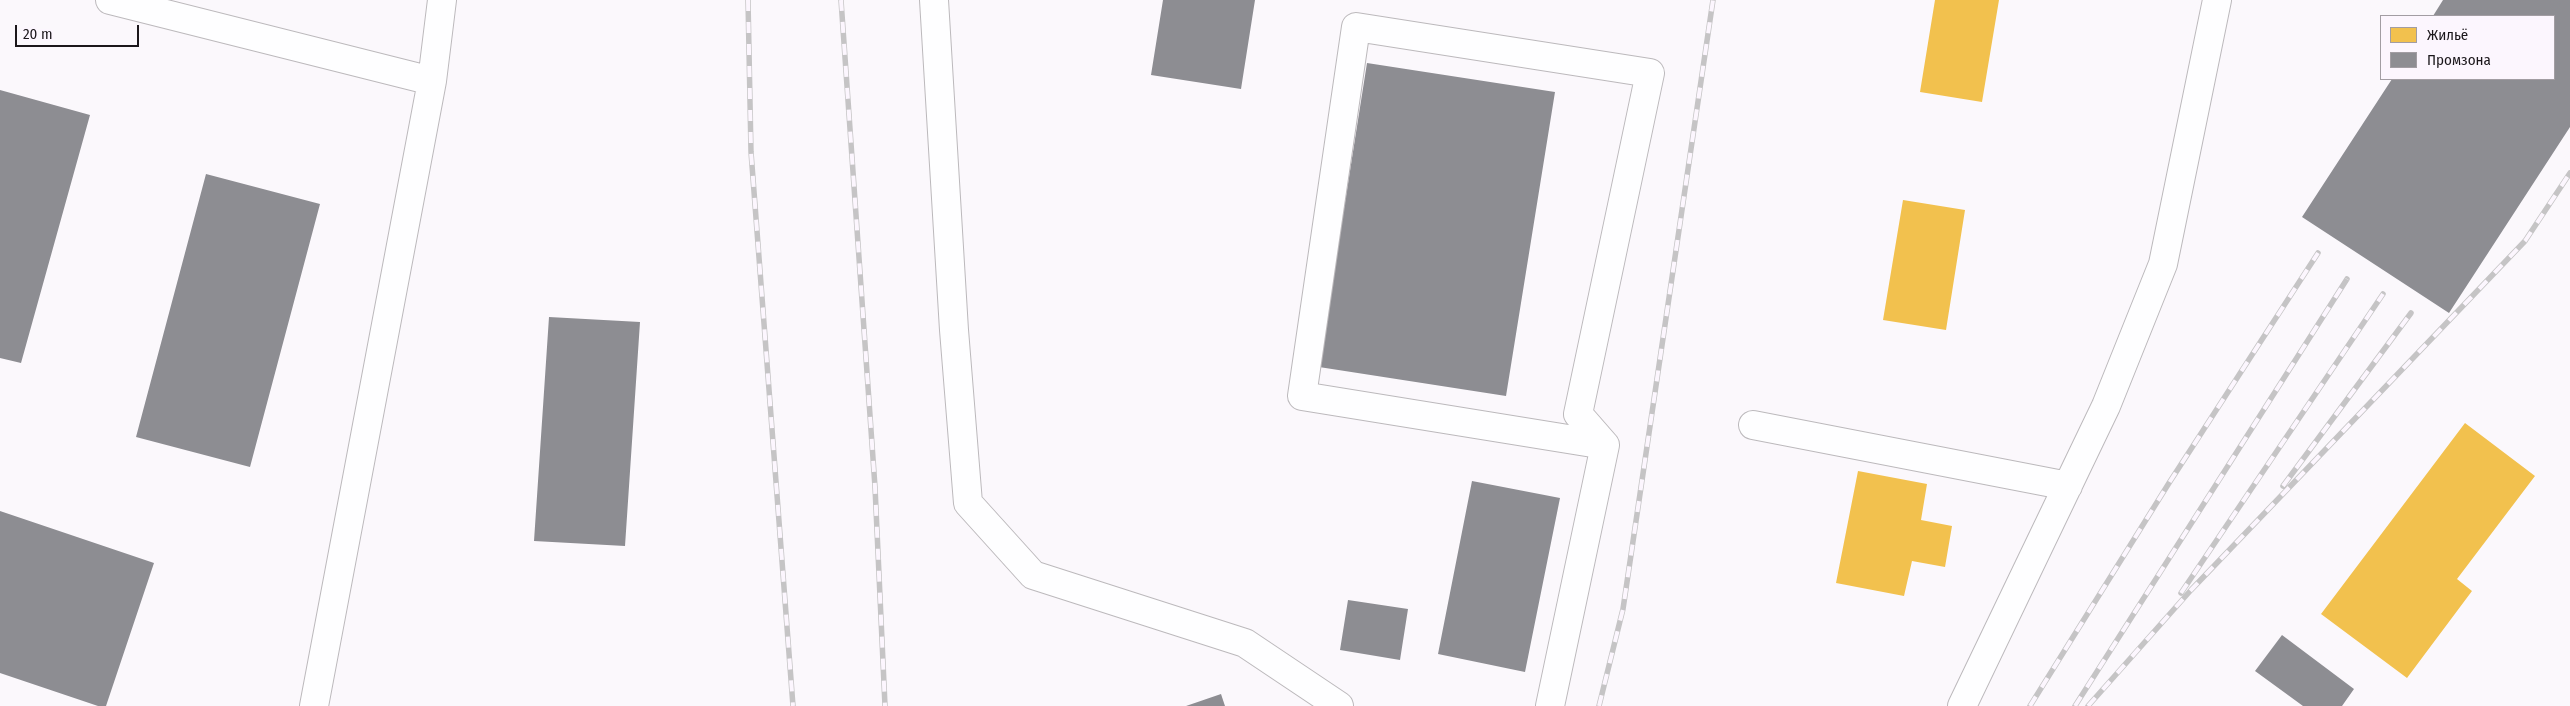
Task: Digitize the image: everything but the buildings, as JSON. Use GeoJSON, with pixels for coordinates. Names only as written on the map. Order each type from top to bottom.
{"type":"FeatureCollection","features":[{"type":"Feature","properties":{"kind":"street"},"geometry":{"type":"LineString","coordinates":[[110,0],[432,81]]}},
{"type":"Feature","properties":{"kind":"street"},"geometry":{"type":"LineString","coordinates":[[314,706],[432,81],[442,0]]}},
{"type":"Feature","properties":{"kind":"street"},"geometry":{"type":"LineString","coordinates":[[934,0],[954,330],[968,503],[1033,575],[1246,642],[1339,706]]}},
{"type":"Feature","properties":{"kind":"street"},"geometry":{"type":"LineString","coordinates":[[1962,706],[2106,406],[2163,264],[2217,0]]}},
{"type":"Feature","properties":{"kind":"street"},"geometry":{"type":"LineString","coordinates":[[1356,27],[1650,73],[1578,414],[1605,445],[1302,396],[1356,27]]}},
{"type":"Feature","properties":{"kind":"street"},"geometry":{"type":"LineString","coordinates":[[1754,425],[2068,486]]}},
{"type":"Feature","properties":{"kind":"street"},"geometry":{"type":"LineString","coordinates":[[1550,706],[1605,445]]}},
{"type":"Feature","properties":{"kind":"railway"},"geometry":{"type":"LineString","coordinates":[[748,0],[751,152],[793,706]]}},
{"type":"Feature","properties":{"kind":"railway"},"geometry":{"type":"LineString","coordinates":[[841,0],[875,487],[885,706]]}},
{"type":"Feature","properties":{"kind":"railway"},"geometry":{"type":"LineString","coordinates":[[1599,706],[1623,609],[1713,0]]}},
{"type":"Feature","properties":{"kind":"railway"},"geometry":{"type":"LineString","coordinates":[[2088,706],[2191,590],[2525,241],[2570,173]]}},
{"type":"Feature","properties":{"kind":"railway"},"geometry":{"type":"LineString","coordinates":[[2030,706],[2169,483],[2318,253]]}},
{"type":"Feature","properties":{"kind":"railway"},"geometry":{"type":"LineString","coordinates":[[2075,706],[2347,279]]}},
{"type":"Feature","properties":{"kind":"railway"},"geometry":{"type":"LineString","coordinates":[[2181,593],[2383,294]]}},
{"type":"Feature","properties":{"kind":"railway"},"geometry":{"type":"LineString","coordinates":[[2283,486],[2411,313]]}}]}
